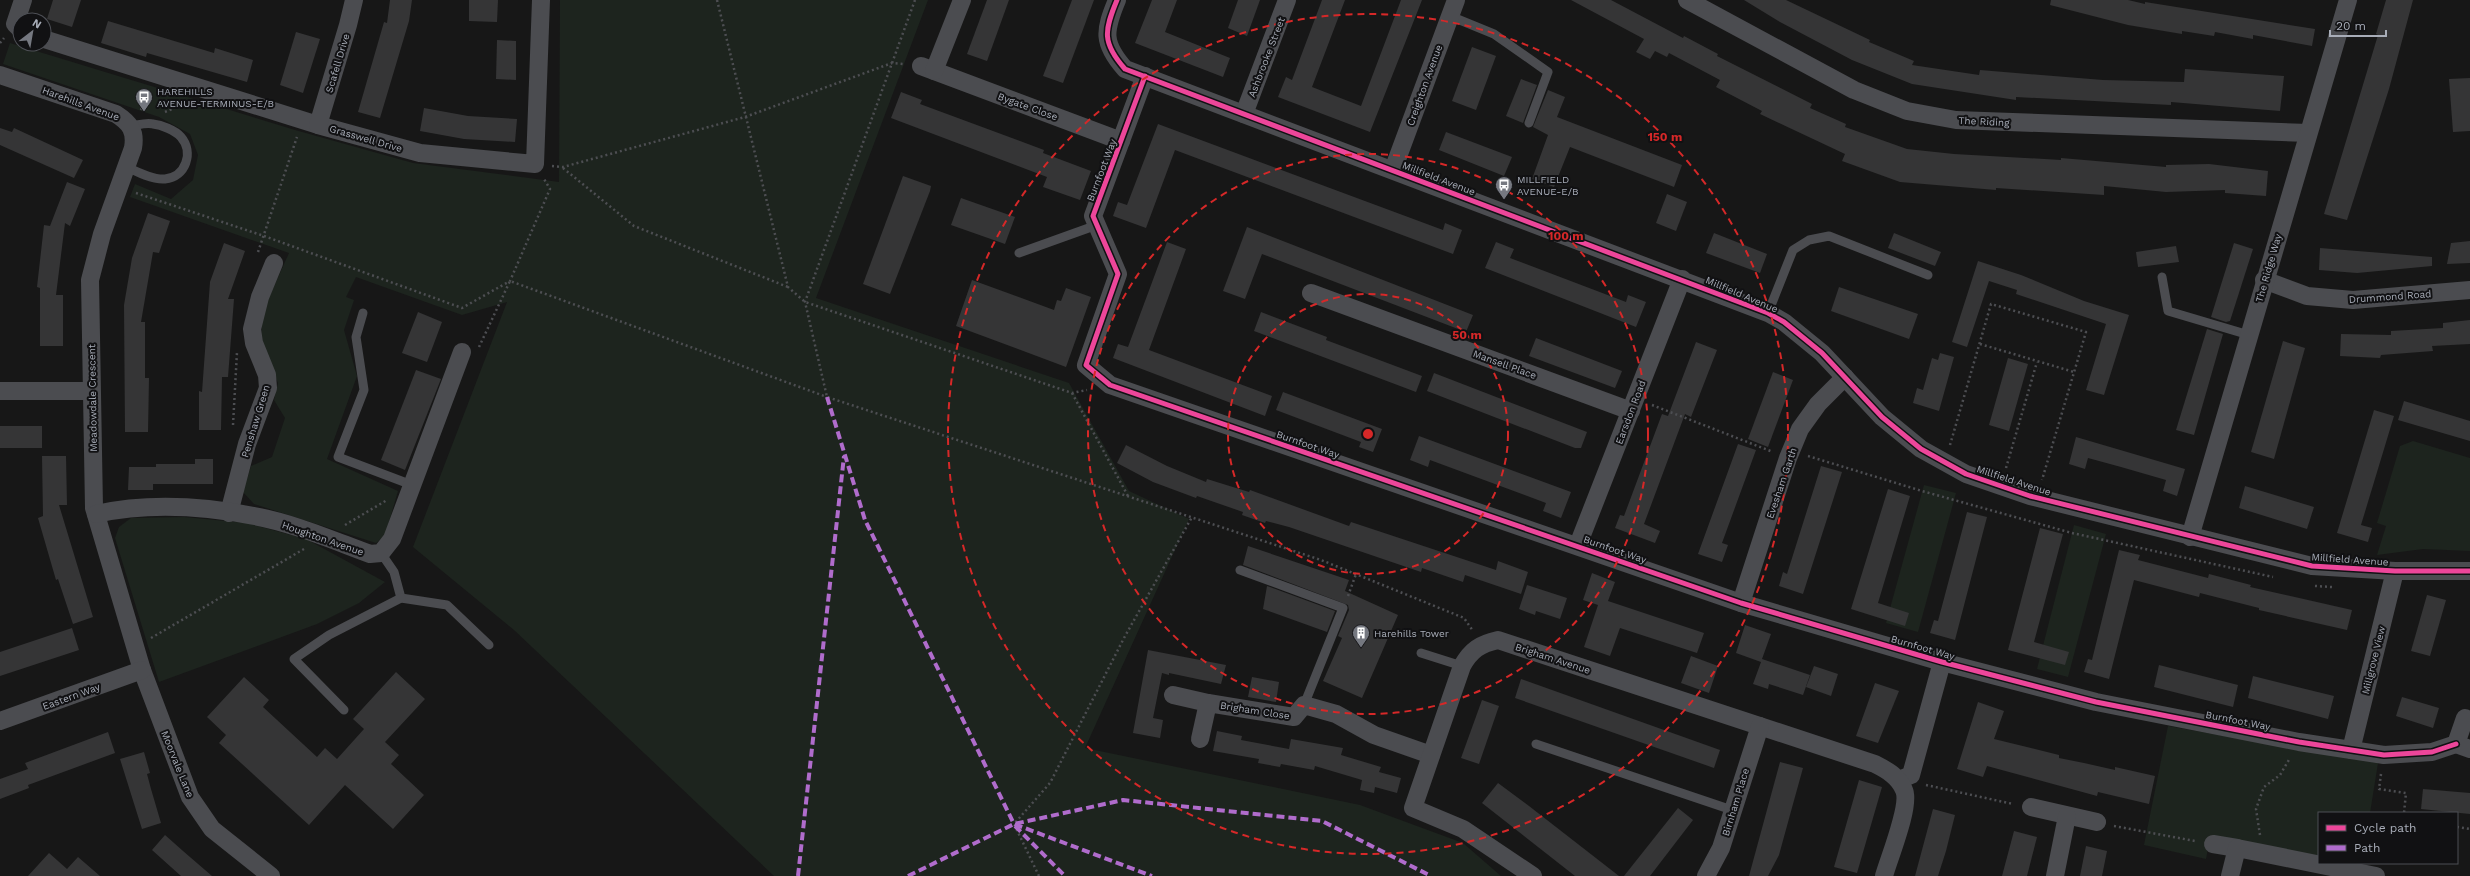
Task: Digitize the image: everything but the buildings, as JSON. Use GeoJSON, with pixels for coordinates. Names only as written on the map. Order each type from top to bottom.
{"type":"FeatureCollection","features":[{"type":"Feature","properties":{"kind":"street"},"geometry":{"type":"LineString","coordinates":[[19,12],[23,0]]}},
{"type":"Feature","properties":{"kind":"street","name":"Scafell Drive"},"geometry":{"type":"LineString","coordinates":[[310,122],[348,25],[354,0]]}},
{"type":"Feature","properties":{"kind":"street"},"geometry":{"type":"LineString","coordinates":[[536,164],[541,0]]}},
{"type":"Feature","properties":{"kind":"street","name":"Bygate Close"},"geometry":{"type":"LineString","coordinates":[[962,0],[928,69],[1121,141]]}},
{"type":"Feature","properties":{"kind":"street","name":"Millfield Avenue"},"geometry":{"type":"LineString","coordinates":[[1117,0],[1109,20],[1106,39],[1113,54],[1125,69],[1682,279],[1768,313],[1784,322],[1822,353],[1882,417],[1920,449],[1966,474],[2036,498],[2312,566],[2395,571],[2470,571]]}},
{"type":"Feature","properties":{"kind":"street","name":"Ashbrooke Street"},"geometry":{"type":"LineString","coordinates":[[1244,114],[1287,0]]}},
{"type":"Feature","properties":{"kind":"street","name":"The Riding"},"geometry":{"type":"LineString","coordinates":[[1687,0],[1854,90],[1906,111],[1956,120],[2308,133]]}},
{"type":"Feature","properties":{"kind":"street","name":"The Ridge Way"},"geometry":{"type":"LineString","coordinates":[[2190,536],[2264,280],[2348,0]]}},
{"type":"Feature","properties":{"kind":"street","name":"Creighton Avenue"},"geometry":{"type":"LineString","coordinates":[[1393,170],[1453,8]]}},
{"type":"Feature","properties":{"kind":"street","name":"Grasswell Drive"},"geometry":{"type":"LineString","coordinates":[[52,41],[310,122],[420,153],[536,164]]}},
{"type":"Feature","properties":{"kind":"street","name":"Harehills Avenue"},"geometry":{"type":"LineString","coordinates":[[0,74],[116,114],[131,126]]}},
{"type":"Feature","properties":{"kind":"street","name":"Burnfoot Way"},"geometry":{"type":"LineString","coordinates":[[1146,76],[1092,216],[1118,274],[1086,365],[1110,385],[1578,545],[1741,603],[1942,662],[2096,702],[2299,742],[2384,755],[2432,752],[2463,747],[2465,718]]}},
{"type":"Feature","properties":{"kind":"street","name":"Meadowdale Crescent"},"geometry":{"type":"LineString","coordinates":[[131,126],[135,137],[127,167],[94,258],[90,280],[91,391],[96,514],[142,670]]}},
{"type":"Feature","properties":{"kind":"street","name":"Penshaw Green"},"geometry":{"type":"LineString","coordinates":[[229,513],[247,444],[268,388],[267,375],[254,344],[252,329],[260,297],[274,263]]}},
{"type":"Feature","properties":{"kind":"street","name":"Earsdon Road"},"geometry":{"type":"LineString","coordinates":[[1578,545],[1682,279]]}},
{"type":"Feature","properties":{"kind":"street","name":"Drummond Road"},"geometry":{"type":"LineString","coordinates":[[2264,280],[2307,296],[2353,300],[2470,290]]}},
{"type":"Feature","properties":{"kind":"street","name":"Mansell Place"},"geometry":{"type":"LineString","coordinates":[[1311,293],[1631,411]]}},
{"type":"Feature","properties":{"kind":"street"},"geometry":{"type":"LineString","coordinates":[[382,553],[392,539],[412,485],[470,350]]}},
{"type":"Feature","properties":{"kind":"street","name":"Evesham Garth"},"geometry":{"type":"LineString","coordinates":[[1741,603],[1788,458],[1800,429],[1818,404],[1845,377]]}},
{"type":"Feature","properties":{"kind":"street"},"geometry":{"type":"LineString","coordinates":[[0,391],[91,391]]}},
{"type":"Feature","properties":{"kind":"street","name":"Houghton Avenue"},"geometry":{"type":"LineString","coordinates":[[96,514],[112,510],[155,508],[255,516],[294,527],[370,554],[382,553]]}},
{"type":"Feature","properties":{"kind":"street","name":"Millgrove View"},"geometry":{"type":"LineString","coordinates":[[2351,750],[2395,571]]}},
{"type":"Feature","properties":{"kind":"street","name":"Brigham Avenue"},"geometry":{"type":"LineString","coordinates":[[1482,644],[1498,640],[1875,764],[1899,780]]}},
{"type":"Feature","properties":{"kind":"street"},"geometry":{"type":"LineString","coordinates":[[1482,644],[1469,654],[1462,666],[1413,808],[1463,829],[1533,876]]}},
{"type":"Feature","properties":{"kind":"street"},"geometry":{"type":"LineString","coordinates":[[1884,876],[1906,804],[1905,791],[1899,780],[1911,775],[1942,662]]}},
{"type":"Feature","properties":{"kind":"street","name":"Eastern Way"},"geometry":{"type":"LineString","coordinates":[[0,721],[142,670]]}},
{"type":"Feature","properties":{"kind":"street","name":"Moorvale Lane"},"geometry":{"type":"LineString","coordinates":[[142,670],[190,797],[212,829],[271,876]]}},
{"type":"Feature","properties":{"kind":"street","name":"Brigham Close"},"geometry":{"type":"LineString","coordinates":[[1173,695],[1208,703],[1294,717],[1304,705],[1336,714],[1374,735],[1431,755]]}},
{"type":"Feature","properties":{"kind":"street","name":"Brigham Close"},"geometry":{"type":"LineString","coordinates":[[1200,739],[1208,703]]}},
{"type":"Feature","properties":{"kind":"street","name":"Birnham Place"},"geometry":{"type":"LineString","coordinates":[[1706,876],[1721,848],[1760,726]]}},
{"type":"Feature","properties":{"kind":"street"},"geometry":{"type":"LineString","coordinates":[[2031,807],[2097,822]]}},
{"type":"Feature","properties":{"kind":"street"},"geometry":{"type":"LineString","coordinates":[[2055,876],[2067,816]]}},
{"type":"Feature","properties":{"kind":"street"},"geometry":{"type":"LineString","coordinates":[[2213,844],[2376,876]]}},
{"type":"Feature","properties":{"kind":"street"},"geometry":{"type":"LineString","coordinates":[[2230,876],[2237,848]]}},
{"type":"Feature","properties":{"kind":"lane"},"geometry":{"type":"LineString","coordinates":[[1453,8],[1494,34],[1548,72],[1529,123]]}},
{"type":"Feature","properties":{"kind":"lane","name":"Harehills Avenue"},"geometry":{"type":"LineString","coordinates":[[127,167],[157,179],[165,179],[179,173],[187,159],[186,144],[180,136],[172,131],[152,123],[131,126]]}},
{"type":"Feature","properties":{"kind":"lane"},"geometry":{"type":"LineString","coordinates":[[1019,253],[1096,225]]}},
{"type":"Feature","properties":{"kind":"lane"},"geometry":{"type":"LineString","coordinates":[[1768,313],[1793,250],[1809,240],[1829,236],[1928,274]]}},
{"type":"Feature","properties":{"kind":"lane"},"geometry":{"type":"LineString","coordinates":[[2162,277],[2168,311],[2249,334]]}},
{"type":"Feature","properties":{"kind":"lane"},"geometry":{"type":"LineString","coordinates":[[363,313],[356,337],[364,390],[338,457],[412,485]]}},
{"type":"Feature","properties":{"kind":"lane"},"geometry":{"type":"LineString","coordinates":[[382,553],[394,572],[401,598]]}},
{"type":"Feature","properties":{"kind":"lane"},"geometry":{"type":"LineString","coordinates":[[1240,570],[1343,608],[1304,705]]}},
{"type":"Feature","properties":{"kind":"lane"},"geometry":{"type":"LineString","coordinates":[[344,710],[294,659],[329,635],[401,598],[447,605],[489,645]]}},
{"type":"Feature","properties":{"kind":"lane"},"geometry":{"type":"LineString","coordinates":[[1421,653],[1462,666]]}},
{"type":"Feature","properties":{"kind":"lane"},"geometry":{"type":"LineString","coordinates":[[1536,744],[1732,810]]}},
{"type":"Feature","properties":{"kind":"path"},"geometry":{"type":"LineString","coordinates":[[717,0],[788,287]]}},
{"type":"Feature","properties":{"kind":"path"},"geometry":{"type":"LineString","coordinates":[[827,397],[805,302],[915,0]]}},
{"type":"Feature","properties":{"kind":"path"},"geometry":{"type":"LineString","coordinates":[[536,164],[563,167],[745,117],[892,63]]}},
{"type":"Feature","properties":{"kind":"path"},"geometry":{"type":"LineString","coordinates":[[131,126],[143,108],[154,73]]}},
{"type":"Feature","properties":{"kind":"path"},"geometry":{"type":"LineString","coordinates":[[160,114],[212,91]]}},
{"type":"Feature","properties":{"kind":"path"},"geometry":{"type":"LineString","coordinates":[[256,256],[310,122]]}},
{"type":"Feature","properties":{"kind":"path"},"geometry":{"type":"LineString","coordinates":[[470,350],[510,280],[550,190],[536,164]]}},
{"type":"Feature","properties":{"kind":"path"},"geometry":{"type":"LineString","coordinates":[[563,167],[634,226],[788,287],[805,302],[1072,393],[1110,385]]}},
{"type":"Feature","properties":{"kind":"path"},"geometry":{"type":"LineString","coordinates":[[119,187],[264,236],[462,308],[510,280]]}},
{"type":"Feature","properties":{"kind":"path"},"geometry":{"type":"LineString","coordinates":[[510,280],[827,397],[1321,560],[1464,618],[1482,644]]}},
{"type":"Feature","properties":{"kind":"path"},"geometry":{"type":"LineString","coordinates":[[1945,463],[1992,304],[2086,332],[2036,498]]}},
{"type":"Feature","properties":{"kind":"path"},"geometry":{"type":"LineString","coordinates":[[1980,344],[2074,372]]}},
{"type":"Feature","properties":{"kind":"path"},"geometry":{"type":"LineString","coordinates":[[233,428],[237,350]]}},
{"type":"Feature","properties":{"kind":"path"},"geometry":{"type":"LineString","coordinates":[[2001,486],[2038,362]]}},
{"type":"Feature","properties":{"kind":"path"},"geometry":{"type":"LineString","coordinates":[[1072,393],[1128,496]]}},
{"type":"Feature","properties":{"kind":"path"},"geometry":{"type":"LineString","coordinates":[[1038,876],[1014,824],[1050,783],[1124,638],[1192,517]]}},
{"type":"Feature","properties":{"kind":"path"},"geometry":{"type":"LineString","coordinates":[[1343,608],[1356,574]]}},
{"type":"Feature","properties":{"kind":"path"},"geometry":{"type":"LineString","coordinates":[[2258,852],[2260,838],[2256,809],[2264,787],[2280,775],[2299,742]]}},
{"type":"Feature","properties":{"kind":"path"},"geometry":{"type":"LineString","coordinates":[[2384,755],[2379,789],[2406,793],[2404,812]]}},
{"type":"Feature","properties":{"kind":"path"},"geometry":{"type":"LineString","coordinates":[[1899,780],[2031,807]]}},
{"type":"Feature","properties":{"kind":"path"},"geometry":{"type":"LineString","coordinates":[[2097,822],[2213,844]]}},
{"type":"Feature","properties":{"kind":"path"},"geometry":{"type":"LineString","coordinates":[[2458,827],[2470,829]]}},
{"type":"Feature","properties":{"kind":"shaded area"},"geometry":{"type":"Polygon","coordinates":[[[560,0],[928,0],[816,298],[1069,383],[1129,491],[1189,519],[1085,748],[1360,805],[1463,843],[1501,876],[774,876],[514,630],[413,547],[507,302],[462,315],[356,277],[346,297],[354,300],[344,330],[357,376],[327,459],[398,491],[385,536],[376,543],[254,504],[243,492],[251,466],[272,457],[285,418],[274,400],[278,383],[261,345],[262,313],[289,253],[130,197],[135,184],[171,199],[193,180],[198,155],[190,134],[159,117],[3,64],[10,43],[12,44],[12,52],[39,52],[295,130],[413,163],[559,182],[560,0]]]}},
{"type":"Feature","properties":{"kind":"shaded area"},"geometry":{"type":"Polygon","coordinates":[[[2413,441],[2470,458],[2470,551],[2423,549],[2377,555],[2386,526],[2377,523],[2400,446],[2413,441]]]}},
{"type":"Feature","properties":{"kind":"shaded area"},"geometry":{"type":"Polygon","coordinates":[[[1924,485],[1956,493],[1918,632],[1886,623],[1924,485]]]}},
{"type":"Feature","properties":{"kind":"shaded area"},"geometry":{"type":"Polygon","coordinates":[[[184,517],[247,523],[306,539],[385,582],[359,603],[317,624],[159,682],[115,538],[119,527],[131,518],[184,517]]]}},
{"type":"Feature","properties":{"kind":"shaded area"},"geometry":{"type":"Polygon","coordinates":[[[2074,525],[2106,534],[2068,677],[2037,669],[2074,525]]]}},
{"type":"Feature","properties":{"kind":"shaded area"},"geometry":{"type":"Polygon","coordinates":[[[2168,726],[2378,763],[2370,812],[2318,812],[2318,859],[2210,838],[2206,859],[2144,845],[2168,726]]]}},
{"type":"Feature","properties":{"kind":"marked path"},"geometry":{"type":"LineString","coordinates":[[827,397],[865,520],[1014,824],[1152,876]]}},
{"type":"Feature","properties":{"kind":"marked path"},"geometry":{"type":"LineString","coordinates":[[798,876],[844,456]]}},
{"type":"Feature","properties":{"kind":"marked path"},"geometry":{"type":"LineString","coordinates":[[908,876],[1014,824],[1123,800],[1322,821],[1431,876]]}},
{"type":"Feature","properties":{"kind":"marked path"},"geometry":{"type":"LineString","coordinates":[[1015,826],[1065,876]]}},
{"type":"Feature","properties":{"kind":"cycle path"},"geometry":{"type":"LineString","coordinates":[[1117,0],[1110,20],[1108,36],[1112,52],[1125,69],[1768,313],[1784,322],[1822,353],[1882,417],[1921,449],[1966,474],[2030,496],[2312,566],[2395,571],[2470,571]]}},
{"type":"Feature","properties":{"kind":"cycle path"},"geometry":{"type":"LineString","coordinates":[[1145,76],[1093,216],[1118,274],[1086,365],[1110,385],[1741,603],[1942,662],[2096,702],[2299,742],[2384,755],[2432,752],[2456,744]]}},
{"type":"Feature","properties":{"kind":"place","name":"HAREHILLS AVENUE-TERMINUS-E/B"},"geometry":{"type":"Point","coordinates":[144,112]}},
{"type":"Feature","properties":{"kind":"place","name":"MILLFIELD AVENUE-E/B"},"geometry":{"type":"Point","coordinates":[1504,200]}},
{"type":"Feature","properties":{"kind":"place","name":"Harehills Tower"},"geometry":{"type":"Point","coordinates":[1361,648]}}]}
